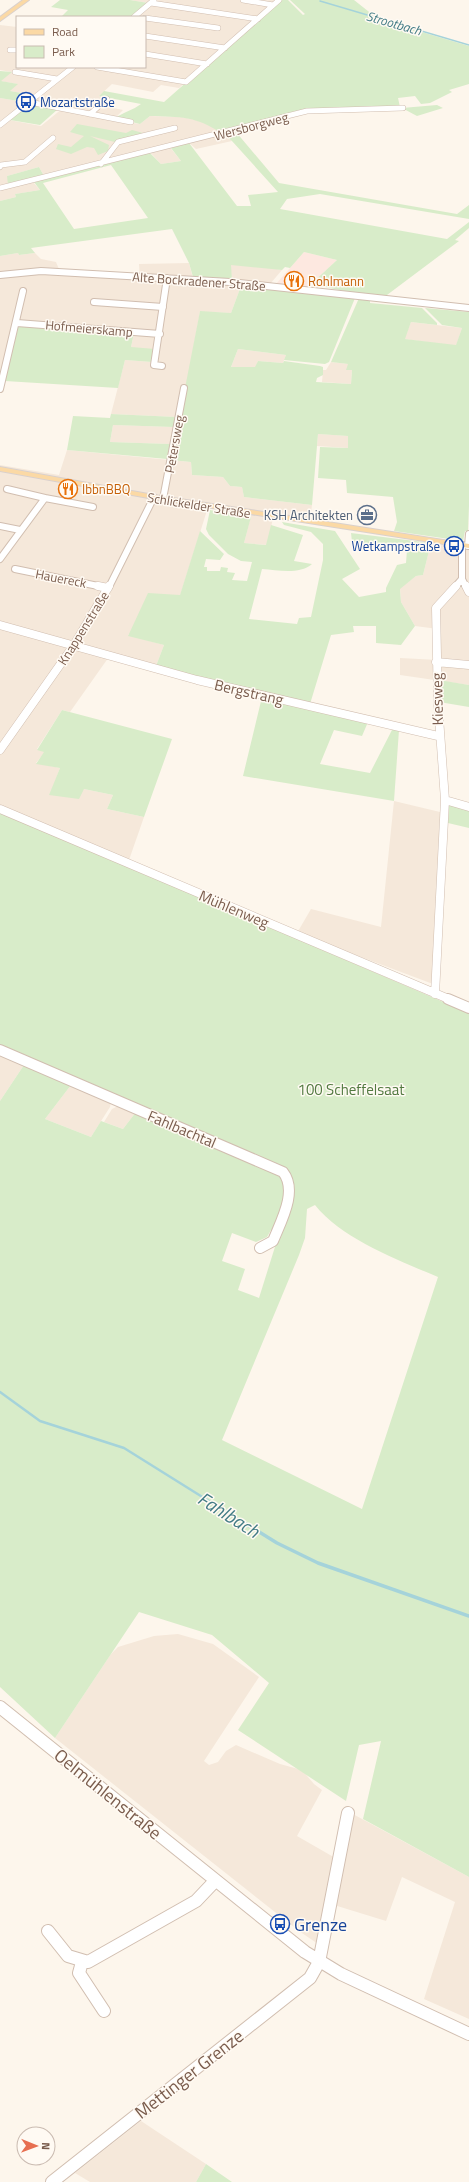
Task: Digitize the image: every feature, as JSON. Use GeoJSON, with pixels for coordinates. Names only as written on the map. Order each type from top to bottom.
{"type":"FeatureCollection","features":[{"type":"Feature","properties":{"kind":"main road"},"geometry":{"type":"LineString","coordinates":[[0,19],[26,0]]}},
{"type":"Feature","properties":{"kind":"main road","name":"Schlickelder Straße"},"geometry":{"type":"LineString","coordinates":[[0,469],[163,499],[466,546]]}},
{"type":"Feature","properties":{"kind":"street"},"geometry":{"type":"LineString","coordinates":[[243,0],[273,5]]}},
{"type":"Feature","properties":{"kind":"street"},"geometry":{"type":"LineString","coordinates":[[103,68],[186,82],[279,0]]}},
{"type":"Feature","properties":{"kind":"street"},"geometry":{"type":"LineString","coordinates":[[137,16],[153,2],[258,19]]}},
{"type":"Feature","properties":{"kind":"street"},"geometry":{"type":"LineString","coordinates":[[146,18],[218,28]]}},
{"type":"Feature","properties":{"kind":"street"},"geometry":{"type":"LineString","coordinates":[[146,36],[225,48]]}},
{"type":"Feature","properties":{"kind":"street"},"geometry":{"type":"LineString","coordinates":[[10,50],[16,50]]}},
{"type":"Feature","properties":{"kind":"street"},"geometry":{"type":"LineString","coordinates":[[146,54],[207,64]]}},
{"type":"Feature","properties":{"kind":"street"},"geometry":{"type":"LineString","coordinates":[[0,125],[72,68]]}},
{"type":"Feature","properties":{"kind":"street"},"geometry":{"type":"LineString","coordinates":[[15,72],[57,79]]}},
{"type":"Feature","properties":{"kind":"street"},"geometry":{"type":"LineString","coordinates":[[90,114],[107,99]]}},
{"type":"Feature","properties":{"kind":"street"},"geometry":{"type":"LineString","coordinates":[[29,102],[131,122]]}},
{"type":"Feature","properties":{"kind":"street","name":"Wersborgweg"},"geometry":{"type":"LineString","coordinates":[[0,188],[101,164],[307,111],[404,108]]}},
{"type":"Feature","properties":{"kind":"street"},"geometry":{"type":"LineString","coordinates":[[101,164],[118,142],[175,128]]}},
{"type":"Feature","properties":{"kind":"street"},"geometry":{"type":"LineString","coordinates":[[0,167],[1,165],[25,162],[53,138]]}},
{"type":"Feature","properties":{"kind":"street","name":"Alte Bockradener Straße"},"geometry":{"type":"LineString","coordinates":[[0,274],[41,271],[167,278],[272,286],[469,308]]}},
{"type":"Feature","properties":{"kind":"street"},"geometry":{"type":"LineString","coordinates":[[162,366],[154,365],[160,334],[167,278]]}},
{"type":"Feature","properties":{"kind":"street"},"geometry":{"type":"LineString","coordinates":[[0,389],[17,323],[23,291]]}},
{"type":"Feature","properties":{"kind":"street"},"geometry":{"type":"LineString","coordinates":[[94,302],[163,307]]}},
{"type":"Feature","properties":{"kind":"street","name":"Hofmeierskamp"},"geometry":{"type":"LineString","coordinates":[[17,323],[160,334]]}},
{"type":"Feature","properties":{"kind":"street"},"geometry":{"type":"LineString","coordinates":[[0,365],[7,365]]}},
{"type":"Feature","properties":{"kind":"street","name":"Petersweg"},"geometry":{"type":"LineString","coordinates":[[163,499],[184,388]]}},
{"type":"Feature","properties":{"kind":"street"},"geometry":{"type":"LineString","coordinates":[[7,489],[93,507]]}},
{"type":"Feature","properties":{"kind":"street","name":"Knappenstraße"},"geometry":{"type":"LineString","coordinates":[[0,750],[74,645],[108,588],[154,497]]}},
{"type":"Feature","properties":{"kind":"street"},"geometry":{"type":"LineString","coordinates":[[0,559],[45,498]]}},
{"type":"Feature","properties":{"kind":"street"},"geometry":{"type":"LineString","coordinates":[[0,526],[20,530]]}},
{"type":"Feature","properties":{"kind":"street"},"geometry":{"type":"LineString","coordinates":[[469,534],[462,579],[469,592]]}},
{"type":"Feature","properties":{"kind":"street","name":"Hauereck"},"geometry":{"type":"LineString","coordinates":[[14,569],[108,588]]}},
{"type":"Feature","properties":{"kind":"street","name":"Kiesweg"},"geometry":{"type":"LineString","coordinates":[[438,736],[436,608],[462,579]]}},
{"type":"Feature","properties":{"kind":"street","name":"Bergstrang"},"geometry":{"type":"LineString","coordinates":[[1,626],[197,680],[438,736]]}},
{"type":"Feature","properties":{"kind":"street","name":"Kiesweg"},"geometry":{"type":"LineString","coordinates":[[436,662],[469,665]]}},
{"type":"Feature","properties":{"kind":"street"},"geometry":{"type":"LineString","coordinates":[[435,994],[445,800],[438,736]]}},
{"type":"Feature","properties":{"kind":"street"},"geometry":{"type":"LineString","coordinates":[[445,800],[469,807]]}},
{"type":"Feature","properties":{"kind":"street","name":"Mühlenweg"},"geometry":{"type":"LineString","coordinates":[[0,809],[469,1008]]}},
{"type":"Feature","properties":{"kind":"street","name":"Fahlbachtal"},"geometry":{"type":"LineString","coordinates":[[0,1050],[282,1172],[288,1176],[290,1184],[288,1194],[273,1240],[260,1248]]}},
{"type":"Feature","properties":{"kind":"street","name":"Oelmühlenstraße"},"geometry":{"type":"LineString","coordinates":[[0,1707],[215,1881],[319,1962],[341,1974],[469,2034]]}},
{"type":"Feature","properties":{"kind":"street"},"geometry":{"type":"LineString","coordinates":[[319,1962],[348,1813]]}},
{"type":"Feature","properties":{"kind":"street"},"geometry":{"type":"LineString","coordinates":[[48,1931],[65,1954],[76,1961],[88,1962],[196,1901],[215,1881]]}},
{"type":"Feature","properties":{"kind":"street"},"geometry":{"type":"LineString","coordinates":[[82,1962],[79,1973],[104,2011]]}},
{"type":"Feature","properties":{"kind":"street","name":"Mettinger Grenze"},"geometry":{"type":"LineString","coordinates":[[52,2182],[310,1978],[319,1962]]}},
{"type":"Feature","properties":{"kind":"shaded area"},"geometry":{"type":"Polygon","coordinates":[[[130,0],[276,0],[179,88],[161,85],[153,92],[112,84],[99,96],[107,97],[98,105],[123,110],[113,120],[140,124],[150,116],[182,117],[206,122],[232,141],[196,149],[187,141],[169,146],[181,161],[161,164],[148,150],[44,176],[39,167],[7,176],[33,182],[40,190],[15,194],[16,197],[0,201],[0,98],[24,102],[4,119],[41,126],[63,108],[31,102],[38,95],[9,91],[17,84],[0,81],[11,72],[0,70],[0,25],[16,27],[16,68],[146,68],[146,16],[131,16],[147,3],[130,0]]]}},
{"type":"Feature","properties":{"kind":"shaded area"},"geometry":{"type":"Polygon","coordinates":[[[304,252],[337,260],[311,284],[309,288],[276,284],[304,252]]]}},
{"type":"Feature","properties":{"kind":"shaded area"},"geometry":{"type":"Polygon","coordinates":[[[18,253],[19,255],[35,253],[41,259],[56,262],[61,274],[140,279],[139,264],[189,263],[194,282],[241,286],[231,313],[200,312],[183,404],[177,417],[111,414],[125,360],[152,362],[131,347],[134,333],[14,322],[0,378],[0,256],[18,253]]]}},
{"type":"Feature","properties":{"kind":"shaded area"},"geometry":{"type":"Polygon","coordinates":[[[230,264],[282,270],[270,284],[232,280],[230,264]]]}},
{"type":"Feature","properties":{"kind":"shaded area"},"geometry":{"type":"Polygon","coordinates":[[[411,322],[462,328],[456,346],[404,339],[411,322]]]}},
{"type":"Feature","properties":{"kind":"shaded area"},"geometry":{"type":"Polygon","coordinates":[[[238,349],[286,355],[283,363],[258,361],[256,367],[231,367],[238,349]]]}},
{"type":"Feature","properties":{"kind":"shaded area"},"geometry":{"type":"Polygon","coordinates":[[[331,362],[348,364],[352,370],[351,384],[322,382],[323,370],[326,370],[331,362]]]}},
{"type":"Feature","properties":{"kind":"shaded area"},"geometry":{"type":"Polygon","coordinates":[[[113,425],[173,427],[170,444],[110,442],[113,425]]]}},
{"type":"Feature","properties":{"kind":"shaded area"},"geometry":{"type":"Polygon","coordinates":[[[318,434],[349,436],[348,448],[317,446],[318,434]]]}},
{"type":"Feature","properties":{"kind":"shaded area"},"geometry":{"type":"Polygon","coordinates":[[[67,450],[191,462],[192,475],[223,477],[230,486],[242,487],[244,497],[312,505],[310,519],[274,514],[267,545],[244,543],[252,512],[209,504],[180,596],[128,635],[164,645],[156,666],[111,654],[70,712],[62,710],[37,749],[45,752],[36,763],[60,768],[50,795],[84,789],[113,795],[107,809],[144,817],[129,860],[0,805],[0,465],[59,475],[67,450]]]}},
{"type":"Feature","properties":{"kind":"shaded area"},"geometry":{"type":"Polygon","coordinates":[[[431,543],[469,549],[469,685],[400,675],[400,658],[438,660],[438,629],[415,626],[401,602],[400,588],[416,576],[423,575],[431,543]]]}},
{"type":"Feature","properties":{"kind":"shaded area"},"geometry":{"type":"Polygon","coordinates":[[[394,801],[440,812],[433,984],[297,933],[311,909],[381,927],[394,801]]]}},
{"type":"Feature","properties":{"kind":"shaded area"},"geometry":{"type":"Polygon","coordinates":[[[0,1055],[24,1065],[0,1101],[0,1055]]]}},
{"type":"Feature","properties":{"kind":"shaded area"},"geometry":{"type":"Polygon","coordinates":[[[71,1085],[111,1102],[110,1107],[91,1137],[45,1119],[71,1085]]]}},
{"type":"Feature","properties":{"kind":"shaded area"},"geometry":{"type":"Polygon","coordinates":[[[118,1106],[136,1112],[123,1129],[104,1122],[112,1109],[118,1106]]]}},
{"type":"Feature","properties":{"kind":"shaded area"},"geometry":{"type":"Polygon","coordinates":[[[178,1634],[213,1644],[259,1677],[204,1761],[209,1765],[218,1762],[226,1751],[236,1745],[280,1764],[302,1770],[314,1784],[322,1790],[297,1836],[337,1859],[321,1946],[299,1931],[55,1738],[111,1654],[118,1647],[154,1636],[178,1634]]]}},
{"type":"Feature","properties":{"kind":"shaded area"},"geometry":{"type":"Polygon","coordinates":[[[351,1813],[469,1877],[469,2019],[424,1999],[455,1902],[402,1877],[386,1921],[334,1905],[351,1813]]]}},
{"type":"Feature","properties":{"kind":"shaded area"},"geometry":{"type":"Polygon","coordinates":[[[141,2121],[206,2164],[196,2182],[90,2182],[75,2173],[141,2121]]]}},
{"type":"Feature","properties":{"kind":"green space"},"geometry":{"type":"Polygon","coordinates":[[[60,0],[130,0],[148,3],[131,16],[62,16],[68,10],[51,7],[60,0]]]}},
{"type":"Feature","properties":{"kind":"green space"},"geometry":{"type":"Polygon","coordinates":[[[280,0],[288,0],[303,15],[305,14],[290,0],[354,0],[378,19],[469,46],[469,84],[449,90],[452,92],[430,103],[421,104],[415,96],[398,98],[400,107],[317,110],[221,133],[204,123],[187,118],[150,116],[140,124],[115,118],[141,104],[99,96],[104,91],[164,102],[280,0]]]}},
{"type":"Feature","properties":{"kind":"green space"},"geometry":{"type":"Polygon","coordinates":[[[0,71],[12,72],[1,81],[18,84],[10,91],[34,95],[24,102],[0,98],[0,71]]]}},
{"type":"Feature","properties":{"kind":"green space"},"geometry":{"type":"Polygon","coordinates":[[[30,104],[58,109],[40,125],[10,120],[30,104]]]}},
{"type":"Feature","properties":{"kind":"green space"},"geometry":{"type":"Polygon","coordinates":[[[437,105],[443,108],[417,116],[402,108],[437,105]]]}},
{"type":"Feature","properties":{"kind":"green space"},"geometry":{"type":"Polygon","coordinates":[[[77,124],[126,133],[132,130],[147,134],[115,142],[90,136],[109,145],[108,151],[98,155],[94,148],[87,147],[71,154],[56,149],[58,144],[71,147],[84,136],[70,132],[77,124]]]}},
{"type":"Feature","properties":{"kind":"green space"},"geometry":{"type":"Polygon","coordinates":[[[236,132],[279,183],[457,214],[469,205],[469,219],[320,194],[287,199],[280,209],[447,239],[469,222],[469,228],[455,240],[459,241],[383,298],[344,293],[344,291],[311,284],[337,260],[304,252],[290,268],[285,267],[282,270],[231,265],[232,280],[193,277],[189,263],[172,229],[31,248],[35,253],[19,255],[18,253],[0,256],[0,201],[16,197],[15,194],[40,190],[34,182],[8,185],[7,176],[39,167],[44,176],[150,153],[161,164],[181,161],[171,148],[189,143],[237,206],[251,206],[248,195],[278,192],[232,141],[224,135],[236,132]],[[111,165],[43,183],[74,229],[148,218],[111,165]]]}},
{"type":"Feature","properties":{"kind":"green space"},"geometry":{"type":"Polygon","coordinates":[[[241,286],[355,298],[329,362],[325,364],[284,360],[286,355],[238,349],[231,367],[255,367],[258,361],[283,363],[284,361],[323,367],[323,375],[317,378],[316,382],[351,384],[352,370],[346,370],[348,364],[331,362],[359,298],[370,299],[370,303],[422,308],[437,323],[437,325],[411,322],[405,339],[456,345],[462,328],[442,325],[425,308],[469,312],[469,506],[468,531],[465,531],[463,541],[394,531],[397,522],[393,497],[347,493],[346,480],[318,478],[320,447],[348,448],[348,436],[318,434],[312,505],[244,497],[242,487],[230,486],[223,477],[192,475],[191,462],[171,460],[200,311],[231,313],[241,286]]]}},
{"type":"Feature","properties":{"kind":"green space"},"geometry":{"type":"Polygon","coordinates":[[[19,324],[134,333],[131,347],[155,349],[152,362],[125,360],[118,388],[5,381],[19,324]]]}},
{"type":"Feature","properties":{"kind":"green space"},"geometry":{"type":"Polygon","coordinates":[[[111,414],[177,417],[173,427],[113,425],[110,442],[170,444],[167,459],[67,450],[73,416],[110,418],[111,414]]]}},
{"type":"Feature","properties":{"kind":"green space"},"geometry":{"type":"Polygon","coordinates":[[[210,510],[251,517],[244,543],[266,545],[271,525],[303,535],[294,561],[312,564],[301,570],[295,571],[262,569],[249,619],[297,624],[299,618],[311,617],[323,560],[323,544],[311,532],[284,525],[282,522],[335,531],[360,569],[342,579],[359,597],[386,592],[386,588],[397,565],[406,563],[407,550],[352,542],[351,533],[431,543],[423,575],[416,576],[400,589],[401,602],[415,626],[401,645],[376,643],[376,626],[353,626],[354,632],[331,635],[310,704],[156,666],[164,645],[128,636],[148,593],[180,595],[200,531],[224,554],[220,560],[206,559],[204,567],[207,567],[207,571],[220,571],[221,567],[228,568],[227,572],[235,573],[232,580],[247,581],[252,562],[241,561],[228,554],[209,535],[206,529],[210,510]]]}},
{"type":"Feature","properties":{"kind":"green space"},"geometry":{"type":"Polygon","coordinates":[[[439,680],[469,685],[469,707],[439,702],[439,680]]]}},
{"type":"Feature","properties":{"kind":"green space"},"geometry":{"type":"Polygon","coordinates":[[[262,697],[368,722],[362,736],[334,730],[320,764],[370,773],[393,728],[399,730],[394,801],[243,776],[262,697]]]}},
{"type":"Feature","properties":{"kind":"green space"},"geometry":{"type":"Polygon","coordinates":[[[62,710],[172,739],[144,817],[107,809],[113,795],[84,789],[79,799],[49,795],[60,768],[36,764],[44,752],[37,750],[62,710]]]}},
{"type":"Feature","properties":{"kind":"green space"},"geometry":{"type":"Polygon","coordinates":[[[449,804],[469,809],[469,828],[448,823],[449,804]]]}},
{"type":"Feature","properties":{"kind":"green space","name":"100 Scheffelsaat"},"geometry":{"type":"Polygon","coordinates":[[[0,811],[469,1013],[469,1877],[363,1819],[381,1741],[359,1745],[346,1801],[238,1730],[269,1683],[212,1635],[139,1612],[55,1738],[0,1687],[0,1101],[24,1065],[71,1085],[45,1119],[91,1137],[101,1121],[123,1129],[136,1112],[0,1046],[0,811]],[[315,1205],[307,1209],[305,1238],[299,1255],[222,1440],[362,1509],[438,1277],[389,1256],[355,1238],[326,1217],[315,1205]],[[271,1230],[267,1237],[256,1242],[232,1233],[222,1261],[245,1269],[238,1290],[259,1298],[279,1234],[271,1230]]]}},
{"type":"Feature","properties":{"kind":"green space"},"geometry":{"type":"Polygon","coordinates":[[[206,2164],[232,2182],[196,2182],[206,2164]]]}},
{"type":"Feature","properties":{"kind":"waterway","name":"Strootbach"},"geometry":{"type":"LineString","coordinates":[[320,1],[469,45]]}},
{"type":"Feature","properties":{"kind":"waterway","name":"Fahlbach"},"geometry":{"type":"LineString","coordinates":[[0,1392],[40,1421],[124,1448],[244,1523]]}},
{"type":"Feature","properties":{"kind":"waterway","name":"Fahlbach"},"geometry":{"type":"LineString","coordinates":[[243,1522],[277,1543],[318,1563],[469,1616]]}},
{"type":"Feature","properties":{"kind":"place","name":"Mozartstraße"},"geometry":{"type":"Point","coordinates":[26,102]}},
{"type":"Feature","properties":{"kind":"place","name":"Rohlmann"},"geometry":{"type":"Point","coordinates":[294,281]}},
{"type":"Feature","properties":{"kind":"place","name":"IbbnBBQ"},"geometry":{"type":"Point","coordinates":[68,489]}},
{"type":"Feature","properties":{"kind":"place","name":"KSH Architekten"},"geometry":{"type":"Point","coordinates":[367,515]}},
{"type":"Feature","properties":{"kind":"place","name":"Wetkampstraße"},"geometry":{"type":"Point","coordinates":[454,546]}},
{"type":"Feature","properties":{"kind":"place","name":"Grenze"},"geometry":{"type":"Point","coordinates":[280,1924]}}]}
